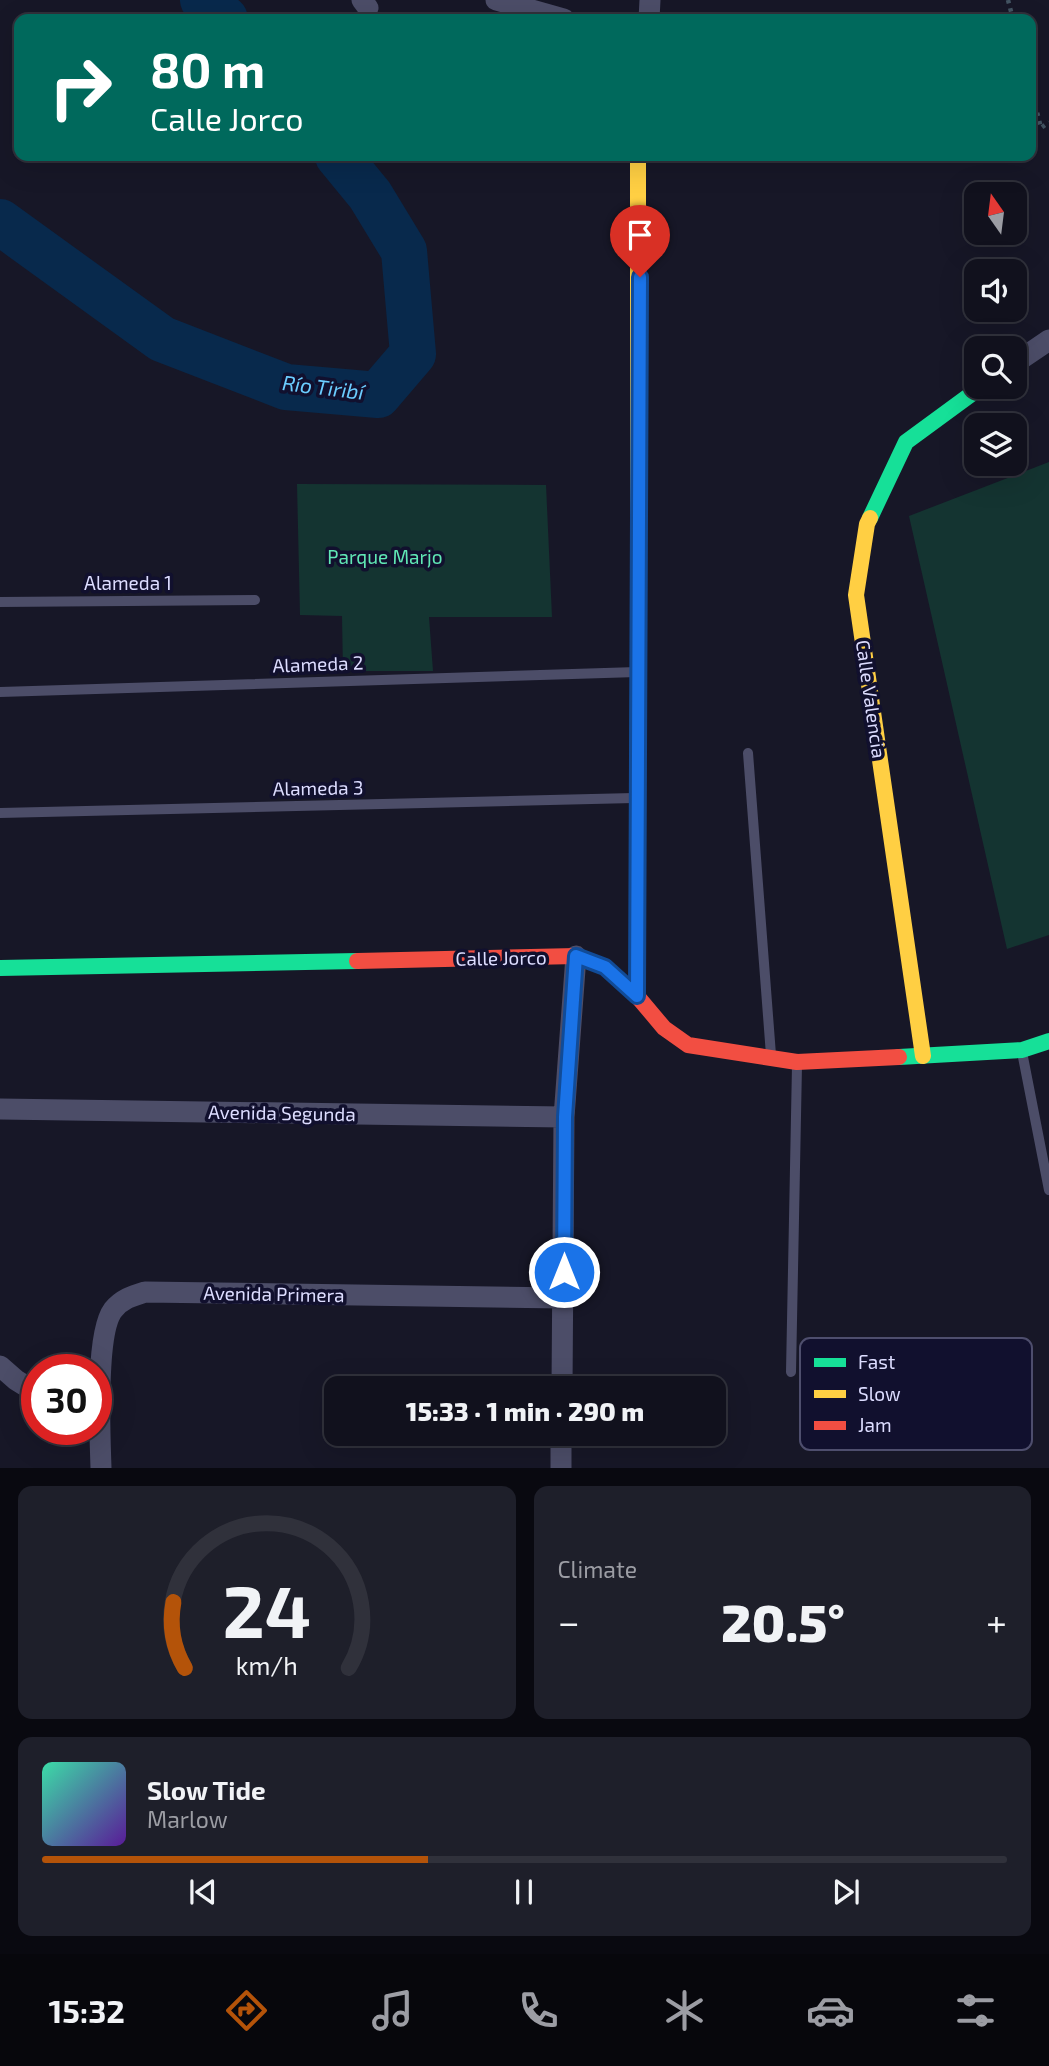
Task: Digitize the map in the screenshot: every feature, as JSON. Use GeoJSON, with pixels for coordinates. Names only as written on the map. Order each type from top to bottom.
{"type":"FeatureCollection","features":[{"type":"Feature","properties":{"kind":"street"},"geometry":{"type":"LineString","coordinates":[[496,0],[546,14]]}},
{"type":"Feature","properties":{"kind":"street"},"geometry":{"type":"LineString","coordinates":[[637,996],[636,672],[640,304],[638,161]]}},
{"type":"Feature","properties":{"kind":"street"},"geometry":{"type":"LineString","coordinates":[[1027,355],[1049,340]]}},
{"type":"Feature","properties":{"kind":"street","name":"Calle Valencia"},"geometry":{"type":"LineString","coordinates":[[923,1056],[856,595],[867,524],[906,442],[965,399]]}},
{"type":"Feature","properties":{"kind":"street"},"geometry":{"type":"LineString","coordinates":[[562,1376],[565,1117],[576,956]]}},
{"type":"Feature","properties":{"kind":"street","name":"Calle Jorco"},"geometry":{"type":"LineString","coordinates":[[0,968],[576,956],[605,967],[637,996],[664,1028],[688,1045],[797,1062],[1022,1050],[1049,1041]]}},
{"type":"Feature","properties":{"kind":"street","name":"Avenida Segunda"},"geometry":{"type":"LineString","coordinates":[[0,1109],[565,1117]]}},
{"type":"Feature","properties":{"kind":"street","name":"Avenida Primera"},"geometry":{"type":"LineString","coordinates":[[102,1354],[103,1335],[111,1312],[125,1298],[145,1292],[564,1298]]}},
{"type":"Feature","properties":{"kind":"street"},"geometry":{"type":"LineString","coordinates":[[0,1366],[21,1383]]}},
{"type":"Feature","properties":{"kind":"street"},"geometry":{"type":"LineString","coordinates":[[99,1445],[100,1468]]}},
{"type":"Feature","properties":{"kind":"street"},"geometry":{"type":"LineString","coordinates":[[561,1446],[561,1468]]}},
{"type":"Feature","properties":{"kind":"lane","name":"Alameda 1"},"geometry":{"type":"LineString","coordinates":[[0,602],[256,600]]}},
{"type":"Feature","properties":{"kind":"lane","name":"Alameda 2"},"geometry":{"type":"LineString","coordinates":[[0,692],[636,672]]}},
{"type":"Feature","properties":{"kind":"lane"},"geometry":{"type":"LineString","coordinates":[[748,753],[771,1058]]}},
{"type":"Feature","properties":{"kind":"lane","name":"Alameda 3"},"geometry":{"type":"LineString","coordinates":[[0,813],[636,798]]}},
{"type":"Feature","properties":{"kind":"lane"},"geometry":{"type":"LineString","coordinates":[[1022,1050],[1049,1190]]}},
{"type":"Feature","properties":{"kind":"lane"},"geometry":{"type":"LineString","coordinates":[[791,1372],[797,1062]]}},
{"type":"Feature","properties":{"kind":"path"},"geometry":{"type":"LineString","coordinates":[[1036,108],[1041,128],[1049,122]]}},
{"type":"Feature","properties":{"kind":"green space"},"geometry":{"type":"Polygon","coordinates":[[[1049,462],[1049,935],[1007,949],[909,516],[1013,476],[1027,476],[1027,470],[1049,462]]]}},
{"type":"Feature","properties":{"kind":"green space","name":"Parque Marjo"},"geometry":{"type":"Polygon","coordinates":[[[297,484],[546,485],[552,617],[429,617],[433,671],[343,671],[342,616],[300,615],[297,484]]]}},
{"type":"Feature","properties":{"kind":"waterway","name":"Río Tiribí"},"geometry":{"type":"LineString","coordinates":[[203,0],[219,14]]}},
{"type":"Feature","properties":{"kind":"waterway","name":"Río Tiribí"},"geometry":{"type":"LineString","coordinates":[[0,222],[162,339],[286,387],[378,395],[413,354],[404,251],[370,195],[342,161]]}},
{"type":"Feature","properties":{"kind":"traffic: fast"},"geometry":{"type":"LineString","coordinates":[[870,518],[906,442],[965,399]]}},
{"type":"Feature","properties":{"kind":"traffic: fast"},"geometry":{"type":"LineString","coordinates":[[637,996],[638,688]]}},
{"type":"Feature","properties":{"kind":"traffic: fast"},"geometry":{"type":"LineString","coordinates":[[0,968],[357,961]]}},
{"type":"Feature","properties":{"kind":"traffic: fast"},"geometry":{"type":"LineString","coordinates":[[899,1057],[1022,1050],[1049,1041]]}},
{"type":"Feature","properties":{"kind":"traffic: slow"},"geometry":{"type":"LineString","coordinates":[[638,161],[638,688]]}},
{"type":"Feature","properties":{"kind":"traffic: slow"},"geometry":{"type":"LineString","coordinates":[[870,518],[856,595],[923,1056]]}},
{"type":"Feature","properties":{"kind":"traffic: jam"},"geometry":{"type":"LineString","coordinates":[[357,961],[576,956],[605,967],[637,996],[664,1028],[688,1045],[797,1062],[899,1057]]}},
{"type":"Feature","properties":{"kind":"route"},"geometry":{"type":"LineString","coordinates":[[564,1272],[565,1117],[576,956],[605,967],[637,996],[636,672],[640,277]]}}]}
